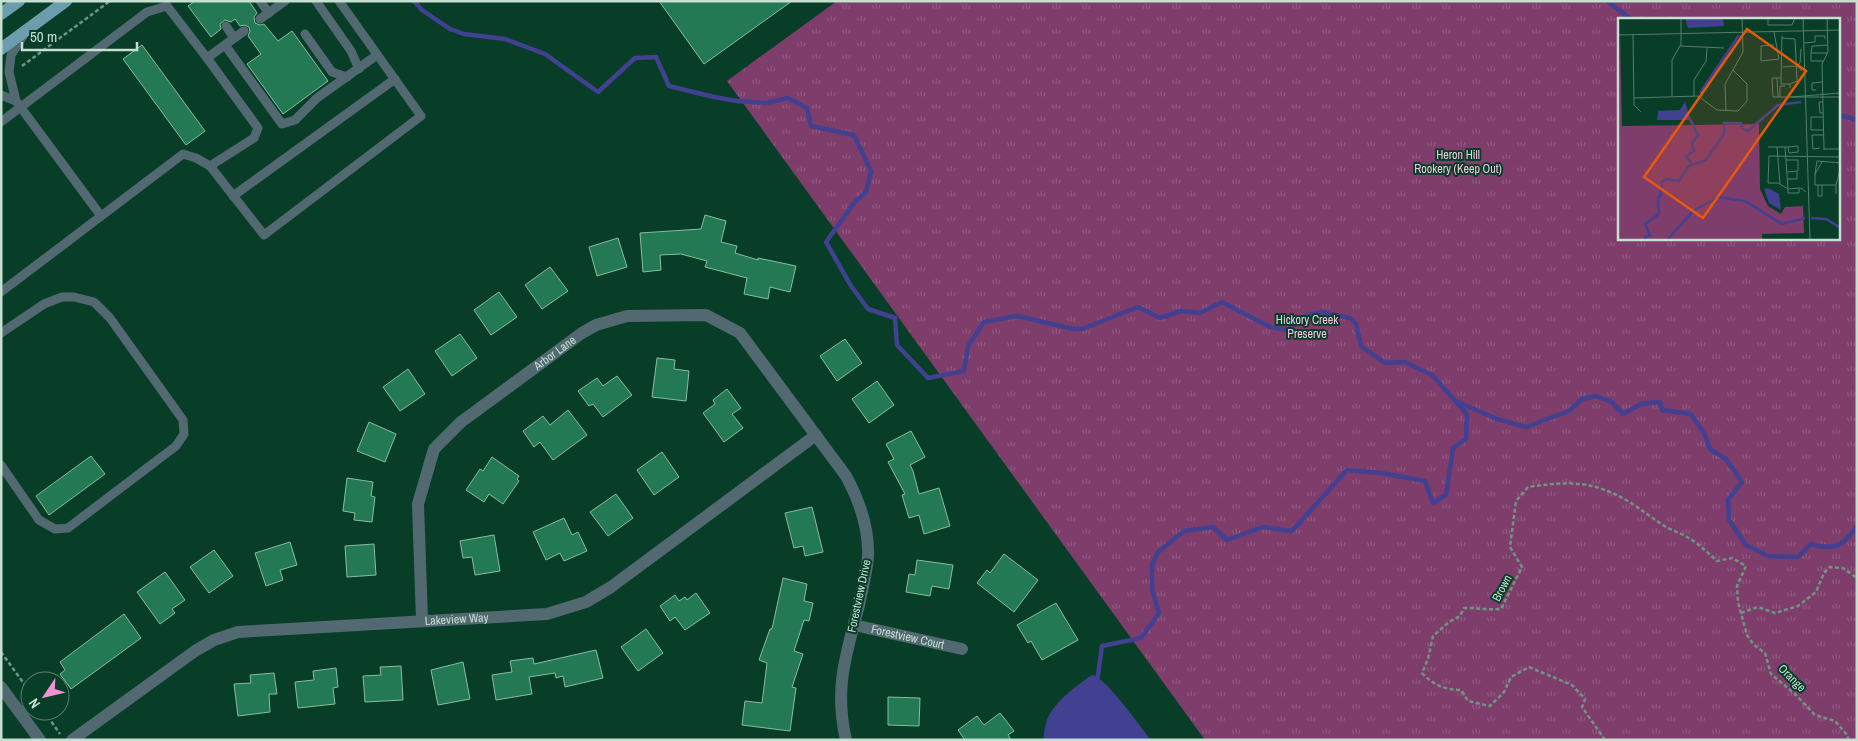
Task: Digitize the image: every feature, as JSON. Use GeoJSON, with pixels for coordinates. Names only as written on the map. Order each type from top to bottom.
{"type":"FeatureCollection","features":[{"type":"Feature","properties":{"kind":"main road"},"geometry":{"type":"LineString","coordinates":[[1,14],[18,1]]}},
{"type":"Feature","properties":{"kind":"main road"},"geometry":{"type":"LineString","coordinates":[[1,49],[66,1]]}},
{"type":"Feature","properties":{"kind":"street","name":"Arbor Lane"},"geometry":{"type":"LineString","coordinates":[[422,620],[418,504],[434,450],[461,422],[582,333],[596,325],[627,316],[706,315],[740,334],[816,435]]}},
{"type":"Feature","properties":{"kind":"street","name":"Lakeview Way"},"geometry":{"type":"LineString","coordinates":[[72,740],[195,652],[214,640],[238,632],[547,614],[586,602],[610,587],[816,435]]}},
{"type":"Feature","properties":{"kind":"street","name":"Forestview Drive"},"geometry":{"type":"LineString","coordinates":[[816,435],[852,488],[858,501],[867,536],[868,557],[865,577],[844,664],[840,690],[842,723],[846,740]]}},
{"type":"Feature","properties":{"kind":"street","name":"Forestview Court"},"geometry":{"type":"LineString","coordinates":[[854,625],[962,649]]}},
{"type":"Feature","properties":{"kind":"street"},"geometry":{"type":"LineString","coordinates":[[1,687],[40,740]]}},
{"type":"Feature","properties":{"kind":"lane"},"geometry":{"type":"LineString","coordinates":[[260,1],[269,13]]}},
{"type":"Feature","properties":{"kind":"lane"},"geometry":{"type":"LineString","coordinates":[[260,19],[285,1]]}},
{"type":"Feature","properties":{"kind":"lane"},"geometry":{"type":"LineString","coordinates":[[316,1],[351,51],[360,69]]}},
{"type":"Feature","properties":{"kind":"lane"},"geometry":{"type":"LineString","coordinates":[[1,292],[183,154],[196,158],[210,166],[264,235],[422,116],[338,1]]}},
{"type":"Feature","properties":{"kind":"lane"},"geometry":{"type":"LineString","coordinates":[[1,122],[18,104],[127,25],[146,12],[170,4],[258,128],[254,138],[210,166]]}},
{"type":"Feature","properties":{"kind":"lane"},"geometry":{"type":"LineString","coordinates":[[226,26],[234,38]]}},
{"type":"Feature","properties":{"kind":"lane"},"geometry":{"type":"LineString","coordinates":[[26,31],[11,55],[10,76],[18,104],[102,216]]}},
{"type":"Feature","properties":{"kind":"lane"},"geometry":{"type":"LineString","coordinates":[[207,58],[244,31]]}},
{"type":"Feature","properties":{"kind":"lane"},"geometry":{"type":"LineString","coordinates":[[305,34],[332,72],[347,77]]}},
{"type":"Feature","properties":{"kind":"lane"},"geometry":{"type":"LineString","coordinates":[[225,45],[282,124],[295,120],[318,98],[377,55]]}},
{"type":"Feature","properties":{"kind":"lane"},"geometry":{"type":"LineString","coordinates":[[233,196],[395,79]]}},
{"type":"Feature","properties":{"kind":"lane"},"geometry":{"type":"LineString","coordinates":[[1,95],[18,104]]}},
{"type":"Feature","properties":{"kind":"lane"},"geometry":{"type":"LineString","coordinates":[[1,333],[44,304],[62,297],[74,297],[94,302],[110,318],[183,420],[184,434],[176,446],[68,528],[55,529],[40,520],[1,464]]}},
{"type":"Feature","properties":{"kind":"path"},"geometry":{"type":"LineString","coordinates":[[10,76],[110,1]]}},
{"type":"Feature","properties":{"kind":"path","name":"Brown"},"geometry":{"type":"LineString","coordinates":[[1605,740],[1582,707],[1586,699],[1572,685],[1541,671],[1529,667],[1511,677],[1504,692],[1490,706],[1468,701],[1461,690],[1450,690],[1432,683],[1422,673],[1428,659],[1433,636],[1449,622],[1460,616],[1464,608],[1501,610],[1522,567],[1510,547],[1516,501],[1528,487],[1559,483],[1584,484],[1613,493],[1632,503],[1664,526],[1687,536],[1702,546],[1717,561],[1732,558],[1746,566]]}},
{"type":"Feature","properties":{"kind":"path","name":"Orange"},"geometry":{"type":"LineString","coordinates":[[1746,566],[1737,586],[1741,613],[1748,635],[1754,645],[1764,653],[1772,674],[1815,715],[1835,721],[1848,736],[1848,740]]}},
{"type":"Feature","properties":{"kind":"path"},"geometry":{"type":"LineString","coordinates":[[1741,613],[1758,607],[1775,613],[1798,606],[1816,592],[1824,574],[1830,567],[1843,568],[1857,578]]}},
{"type":"Feature","properties":{"kind":"path"},"geometry":{"type":"LineString","coordinates":[[1,652],[20,678]]}},
{"type":"Feature","properties":{"kind":"path"},"geometry":{"type":"LineString","coordinates":[[51,721],[64,740]]}},
{"type":"Feature","properties":{"kind":"green space","name":"Hickory Creek Preserve"},"geometry":{"type":"Polygon","coordinates":[[[837,1],[1857,1],[1857,740],[1205,740],[727,81],[837,1]]]}},
{"type":"Feature","properties":{"kind":"shaded area"},"geometry":{"type":"Polygon","coordinates":[[[1092,675],[1106,684],[1151,740],[1043,740],[1050,713],[1073,689],[1092,675]]]}},
{"type":"Feature","properties":{"kind":"building"},"geometry":{"type":"Polygon","coordinates":[[[195,1],[249,1],[257,13],[254,17],[255,23],[264,24],[278,41],[292,31],[328,81],[283,114],[247,64],[261,54],[248,36],[249,27],[240,26],[235,19],[231,22],[225,20],[220,24],[221,29],[211,37],[188,6],[195,1]]]}},
{"type":"Feature","properties":{"kind":"building"},"geometry":{"type":"Polygon","coordinates":[[[659,1],[792,1],[704,64],[659,1]]]}},
{"type":"Feature","properties":{"kind":"building"},"geometry":{"type":"Polygon","coordinates":[[[142,45],[205,131],[186,145],[123,59],[142,45]]]}},
{"type":"Feature","properties":{"kind":"building"},"geometry":{"type":"Polygon","coordinates":[[[705,215],[726,221],[721,242],[737,246],[735,253],[758,260],[758,258],[796,266],[790,292],[770,287],[768,299],[744,294],[747,278],[705,267],[707,261],[681,254],[660,255],[661,270],[643,272],[640,233],[701,229],[705,215]]]}},
{"type":"Feature","properties":{"kind":"building"},"geometry":{"type":"Polygon","coordinates":[[[618,238],[627,267],[597,276],[589,247],[618,238]]]}},
{"type":"Feature","properties":{"kind":"building"},"geometry":{"type":"Polygon","coordinates":[[[550,267],[568,291],[542,309],[525,285],[550,267]]]}},
{"type":"Feature","properties":{"kind":"building"},"geometry":{"type":"Polygon","coordinates":[[[499,292],[517,317],[491,335],[474,310],[499,292]]]}},
{"type":"Feature","properties":{"kind":"building"},"geometry":{"type":"Polygon","coordinates":[[[460,334],[477,358],[452,376],[435,351],[460,334]]]}},
{"type":"Feature","properties":{"kind":"building"},"geometry":{"type":"Polygon","coordinates":[[[845,339],[862,363],[837,381],[820,356],[845,339]]]}},
{"type":"Feature","properties":{"kind":"building"},"geometry":{"type":"Polygon","coordinates":[[[657,358],[675,360],[674,369],[689,371],[686,401],[652,397],[657,358]]]}},
{"type":"Feature","properties":{"kind":"building"},"geometry":{"type":"Polygon","coordinates":[[[408,369],[425,394],[400,411],[383,387],[408,369]]]}},
{"type":"Feature","properties":{"kind":"building"},"geometry":{"type":"Polygon","coordinates":[[[617,376],[632,395],[603,417],[593,404],[589,406],[578,391],[597,378],[603,386],[617,376]]]}},
{"type":"Feature","properties":{"kind":"building"},"geometry":{"type":"Polygon","coordinates":[[[877,381],[894,405],[869,423],[852,399],[877,381]]]}},
{"type":"Feature","properties":{"kind":"building"},"geometry":{"type":"Polygon","coordinates":[[[727,389],[741,408],[732,414],[743,428],[724,442],[703,413],[715,404],[713,400],[727,389]]]}},
{"type":"Feature","properties":{"kind":"building"},"geometry":{"type":"Polygon","coordinates":[[[568,410],[587,435],[553,460],[540,442],[534,447],[523,431],[543,416],[550,425],[568,410]]]}},
{"type":"Feature","properties":{"kind":"building"},"geometry":{"type":"Polygon","coordinates":[[[369,422],[396,434],[385,462],[357,451],[369,422]]]}},
{"type":"Feature","properties":{"kind":"building"},"geometry":{"type":"Polygon","coordinates":[[[911,431],[925,457],[910,465],[919,494],[939,488],[950,526],[924,534],[919,515],[909,518],[902,495],[905,494],[888,462],[894,459],[886,444],[911,431]]]}},
{"type":"Feature","properties":{"kind":"building"},"geometry":{"type":"Polygon","coordinates":[[[662,452],[679,477],[654,495],[637,470],[662,452]]]}},
{"type":"Feature","properties":{"kind":"building"},"geometry":{"type":"Polygon","coordinates":[[[91,456],[105,474],[49,515],[36,496],[91,456]]]}},
{"type":"Feature","properties":{"kind":"building"},"geometry":{"type":"Polygon","coordinates":[[[492,457],[519,476],[517,479],[519,481],[503,504],[489,494],[484,502],[466,490],[480,469],[483,471],[492,457]]]}},
{"type":"Feature","properties":{"kind":"building"},"geometry":{"type":"Polygon","coordinates":[[[347,478],[373,482],[371,496],[375,497],[372,522],[354,520],[355,513],[343,511],[347,478]]]}},
{"type":"Feature","properties":{"kind":"building"},"geometry":{"type":"Polygon","coordinates":[[[616,494],[633,518],[608,536],[590,512],[616,494]]]}},
{"type":"Feature","properties":{"kind":"building"},"geometry":{"type":"Polygon","coordinates":[[[812,507],[823,552],[805,556],[803,546],[794,548],[785,513],[812,507]]]}},
{"type":"Feature","properties":{"kind":"building"},"geometry":{"type":"Polygon","coordinates":[[[564,518],[572,535],[578,532],[587,551],[564,561],[560,553],[546,560],[533,532],[564,518]]]}},
{"type":"Feature","properties":{"kind":"building"},"geometry":{"type":"Polygon","coordinates":[[[494,535],[500,571],[475,575],[472,557],[463,558],[460,541],[494,535]]]}},
{"type":"Feature","properties":{"kind":"building"},"geometry":{"type":"Polygon","coordinates":[[[290,542],[297,565],[280,570],[283,580],[266,586],[255,553],[290,542]]]}},
{"type":"Feature","properties":{"kind":"building"},"geometry":{"type":"Polygon","coordinates":[[[374,544],[376,575],[347,577],[345,546],[374,544]]]}},
{"type":"Feature","properties":{"kind":"building"},"geometry":{"type":"Polygon","coordinates":[[[214,550],[233,576],[209,593],[190,567],[214,550]]]}},
{"type":"Feature","properties":{"kind":"building"},"geometry":{"type":"Polygon","coordinates":[[[1004,554],[1038,580],[1014,612],[977,583],[987,570],[990,573],[1004,554]]]}},
{"type":"Feature","properties":{"kind":"building"},"geometry":{"type":"Polygon","coordinates":[[[917,560],[953,565],[949,589],[932,586],[930,596],[906,592],[909,574],[915,575],[917,560]]]}},
{"type":"Feature","properties":{"kind":"building"},"geometry":{"type":"Polygon","coordinates":[[[165,572],[185,600],[172,609],[175,613],[160,624],[137,592],[165,572]]]}},
{"type":"Feature","properties":{"kind":"building"},"geometry":{"type":"Polygon","coordinates":[[[783,578],[807,584],[804,601],[813,603],[809,621],[804,620],[794,651],[803,654],[792,687],[796,688],[790,731],[742,725],[745,701],[762,703],[767,663],[759,660],[770,629],[772,629],[783,578]]]}},
{"type":"Feature","properties":{"kind":"building"},"geometry":{"type":"Polygon","coordinates":[[[696,593],[710,613],[685,630],[675,617],[670,621],[660,606],[675,595],[679,601],[685,597],[687,600],[696,593]]]}},
{"type":"Feature","properties":{"kind":"building"},"geometry":{"type":"Polygon","coordinates":[[[1056,603],[1078,640],[1042,660],[1031,641],[1028,643],[1017,625],[1056,603]]]}},
{"type":"Feature","properties":{"kind":"building"},"geometry":{"type":"Polygon","coordinates":[[[124,614],[141,638],[71,689],[70,671],[64,671],[65,670],[60,662],[124,614]]]}},
{"type":"Feature","properties":{"kind":"building"},"geometry":{"type":"Polygon","coordinates":[[[646,629],[663,653],[638,671],[621,647],[646,629]]]}},
{"type":"Feature","properties":{"kind":"building"},"geometry":{"type":"Polygon","coordinates":[[[596,650],[603,678],[565,687],[563,676],[556,678],[555,673],[529,677],[532,694],[496,700],[492,675],[512,672],[510,661],[533,658],[534,664],[596,650]]]}},
{"type":"Feature","properties":{"kind":"building"},"geometry":{"type":"Polygon","coordinates":[[[463,662],[470,699],[438,705],[431,670],[463,662]]]}},
{"type":"Feature","properties":{"kind":"building"},"geometry":{"type":"Polygon","coordinates":[[[401,666],[403,700],[365,702],[363,676],[381,675],[380,667],[401,666]]]}},
{"type":"Feature","properties":{"kind":"building"},"geometry":{"type":"Polygon","coordinates":[[[336,668],[338,687],[333,688],[335,704],[298,708],[295,682],[314,680],[313,671],[336,668]]]}},
{"type":"Feature","properties":{"kind":"building"},"geometry":{"type":"Polygon","coordinates":[[[274,673],[277,694],[269,694],[270,712],[238,716],[234,684],[251,683],[250,675],[274,673]]]}},
{"type":"Feature","properties":{"kind":"building"},"geometry":{"type":"Polygon","coordinates":[[[888,697],[920,698],[919,726],[888,725],[888,697]]]}},
{"type":"Feature","properties":{"kind":"building"},"geometry":{"type":"Polygon","coordinates":[[[1000,713],[1014,731],[1008,735],[1011,740],[965,740],[958,730],[977,716],[984,725],[1000,713]]]}},
{"type":"Feature","properties":{"kind":"waterway"},"geometry":{"type":"LineString","coordinates":[[414,1],[422,10],[450,29],[464,34],[505,39],[545,54],[598,92],[635,58],[656,57],[669,86],[737,101],[766,103],[788,98],[807,108],[811,126],[854,135],[871,171],[866,192],[854,203],[826,242],[851,286],[868,309],[895,318],[897,345],[928,378],[964,371],[968,346],[984,322],[1018,316],[1073,329],[1082,329],[1138,307],[1160,318],[1181,311],[1200,313],[1222,302],[1270,327],[1287,330],[1305,316],[1321,312],[1350,318],[1356,324],[1361,346],[1385,363],[1405,362],[1432,375],[1467,414],[1466,439],[1453,448],[1446,495],[1433,503],[1425,481],[1381,473],[1347,470],[1292,531],[1263,527],[1227,540],[1213,527],[1184,531],[1158,552],[1152,565],[1152,589],[1159,613],[1141,638],[1102,646],[1097,682]]}},
{"type":"Feature","properties":{"kind":"waterway"},"geometry":{"type":"LineString","coordinates":[[1607,1],[1630,18]]}},
{"type":"Feature","properties":{"kind":"waterway"},"geometry":{"type":"LineString","coordinates":[[1840,115],[1857,120]]}},
{"type":"Feature","properties":{"kind":"waterway"},"geometry":{"type":"LineString","coordinates":[[1458,402],[1497,419],[1526,427],[1569,411],[1582,399],[1596,396],[1612,402],[1623,414],[1641,404],[1660,402],[1662,410],[1691,414],[1705,435],[1710,449],[1726,459],[1742,482],[1728,500],[1729,520],[1746,545],[1768,556],[1798,557],[1811,544],[1826,547],[1838,545],[1857,526]]}},
{"type":"Feature","properties":{"kind":"park label","name":"Heron Hill Rookery (Keep Out)"},"geometry":{"type":"Point","coordinates":[1458,162]}}]}
